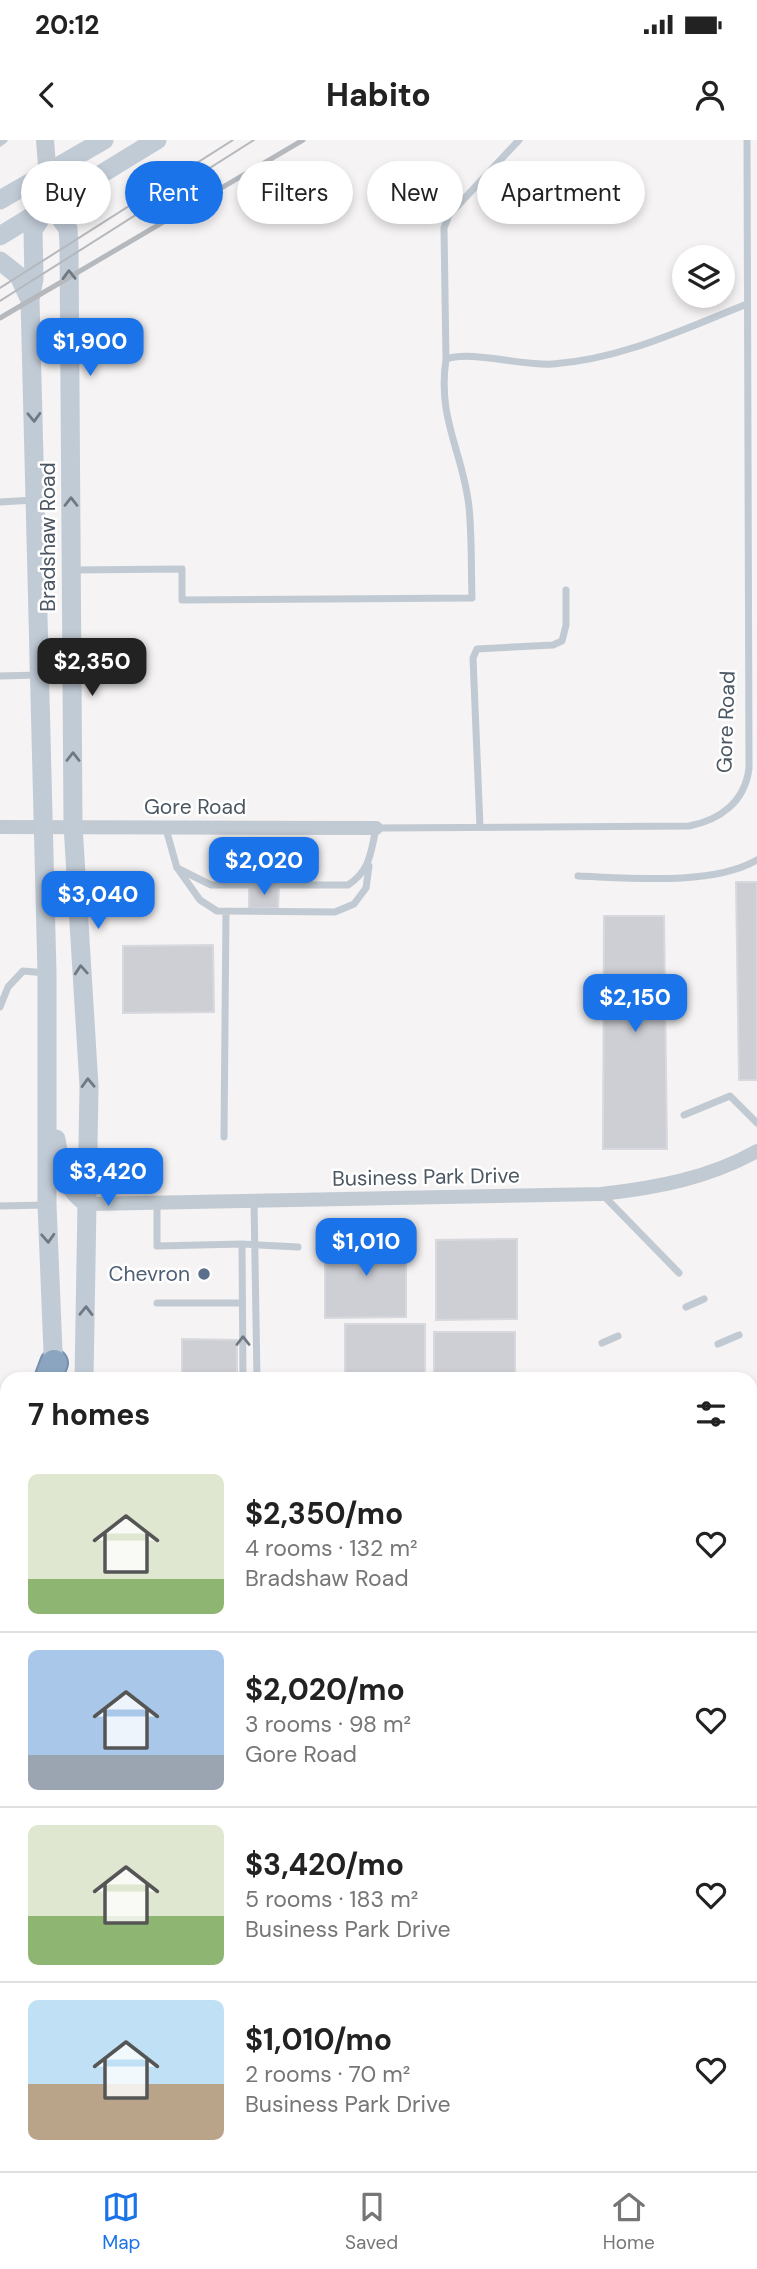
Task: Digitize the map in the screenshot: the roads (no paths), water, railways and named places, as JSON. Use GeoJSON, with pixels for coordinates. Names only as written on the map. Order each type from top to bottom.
{"type":"FeatureCollection","features":[{"type":"Feature","properties":{"kind":"main road"},"geometry":{"type":"LineString","coordinates":[[64,161],[104,140]]}},
{"type":"Feature","properties":{"kind":"main road"},"geometry":{"type":"LineString","coordinates":[[111,168],[158,140]]}},
{"type":"Feature","properties":{"kind":"main road"},"geometry":{"type":"LineString","coordinates":[[0,200],[21,186]]}},
{"type":"Feature","properties":{"kind":"main road"},"geometry":{"type":"LineString","coordinates":[[0,236],[21,223]]}},
{"type":"Feature","properties":{"kind":"main road","name":"Bradshaw Road"},"geometry":{"type":"LineString","coordinates":[[37,224],[33,230],[34,279],[30,299],[47,973],[47,1205],[52,1372]]}},
{"type":"Feature","properties":{"kind":"main road","name":"Bradshaw Road"},"geometry":{"type":"LineString","coordinates":[[64,224],[68,229],[73,825],[89,1086],[84,1372]]}},
{"type":"Feature","properties":{"kind":"main road"},"geometry":{"type":"LineString","coordinates":[[0,261],[19,276],[30,299]]}},
{"type":"Feature","properties":{"kind":"main road"},"geometry":{"type":"LineString","coordinates":[[47,1072],[60,1164],[77,1197],[88,1204]]}},
{"type":"Feature","properties":{"kind":"street","name":"Bradshaw Road"},"geometry":{"type":"LineString","coordinates":[[45,140],[45,161]]}},
{"type":"Feature","properties":{"kind":"street","name":"Gore Road"},"geometry":{"type":"LineString","coordinates":[[0,827],[73,825],[166,829],[376,828]]}},
{"type":"Feature","properties":{"kind":"street","name":"Business Park Drive"},"geometry":{"type":"LineString","coordinates":[[88,1204],[601,1194],[647,1189],[684,1181],[757,1151]]}},
{"type":"Feature","properties":{"kind":"lane"},"geometry":{"type":"LineString","coordinates":[[71,570],[183,569],[182,600],[472,598],[469,505],[445,412],[444,228],[460,202],[505,158],[519,140]]}},
{"type":"Feature","properties":{"kind":"lane","name":"Gore Road"},"geometry":{"type":"LineString","coordinates":[[376,828],[689,826],[707,822],[723,814],[743,791],[749,768],[747,140]]}},
{"type":"Feature","properties":{"kind":"lane"},"geometry":{"type":"LineString","coordinates":[[446,359],[460,354],[500,362],[565,362],[641,347],[747,304]]}},
{"type":"Feature","properties":{"kind":"lane"},"geometry":{"type":"LineString","coordinates":[[0,502],[37,500]]}},
{"type":"Feature","properties":{"kind":"lane"},"geometry":{"type":"LineString","coordinates":[[480,827],[473,658],[477,649],[554,645],[562,641],[566,625],[566,590]]}},
{"type":"Feature","properties":{"kind":"lane"},"geometry":{"type":"LineString","coordinates":[[0,676],[40,675]]}},
{"type":"Feature","properties":{"kind":"lane"},"geometry":{"type":"LineString","coordinates":[[166,829],[177,868],[200,900],[217,911],[335,912],[354,904],[366,888],[376,828]]}},
{"type":"Feature","properties":{"kind":"lane"},"geometry":{"type":"LineString","coordinates":[[578,876],[676,879],[746,866],[757,859]]}},
{"type":"Feature","properties":{"kind":"lane"},"geometry":{"type":"LineString","coordinates":[[177,868],[211,885],[348,885],[362,876],[370,860]]}},
{"type":"Feature","properties":{"kind":"lane"},"geometry":{"type":"LineString","coordinates":[[224,1137],[226,911]]}},
{"type":"Feature","properties":{"kind":"lane"},"geometry":{"type":"LineString","coordinates":[[0,1007],[8,988],[23,971],[47,973]]}},
{"type":"Feature","properties":{"kind":"lane"},"geometry":{"type":"LineString","coordinates":[[684,1115],[730,1096],[757,1124]]}},
{"type":"Feature","properties":{"kind":"lane"},"geometry":{"type":"LineString","coordinates":[[601,1194],[679,1273]]}},
{"type":"Feature","properties":{"kind":"lane"},"geometry":{"type":"LineString","coordinates":[[254,1201],[257,1372]]}},
{"type":"Feature","properties":{"kind":"lane"},"geometry":{"type":"LineString","coordinates":[[157,1203],[157,1246],[242,1244],[298,1247]]}},
{"type":"Feature","properties":{"kind":"lane"},"geometry":{"type":"LineString","coordinates":[[0,1206],[47,1205]]}},
{"type":"Feature","properties":{"kind":"lane"},"geometry":{"type":"LineString","coordinates":[[242,1244],[243,1372]]}},
{"type":"Feature","properties":{"kind":"lane"},"geometry":{"type":"LineString","coordinates":[[686,1307],[704,1299]]}},
{"type":"Feature","properties":{"kind":"lane"},"geometry":{"type":"LineString","coordinates":[[157,1303],[242,1303]]}},
{"type":"Feature","properties":{"kind":"lane"},"geometry":{"type":"LineString","coordinates":[[718,1344],[739,1335]]}},
{"type":"Feature","properties":{"kind":"lane"},"geometry":{"type":"LineString","coordinates":[[602,1343],[618,1336]]}},
{"type":"Feature","properties":{"kind":"tram line"},"geometry":{"type":"LineString","coordinates":[[0,288],[233,140]]}},
{"type":"Feature","properties":{"kind":"tram line"},"geometry":{"type":"LineString","coordinates":[[0,301],[254,140]]}},
{"type":"Feature","properties":{"kind":"railway"},"geometry":{"type":"LineString","coordinates":[[0,318],[303,140]]}},
{"type":"Feature","properties":{"kind":"place","name":"Chevron"},"geometry":{"type":"Point","coordinates":[204,1274]}}]}
